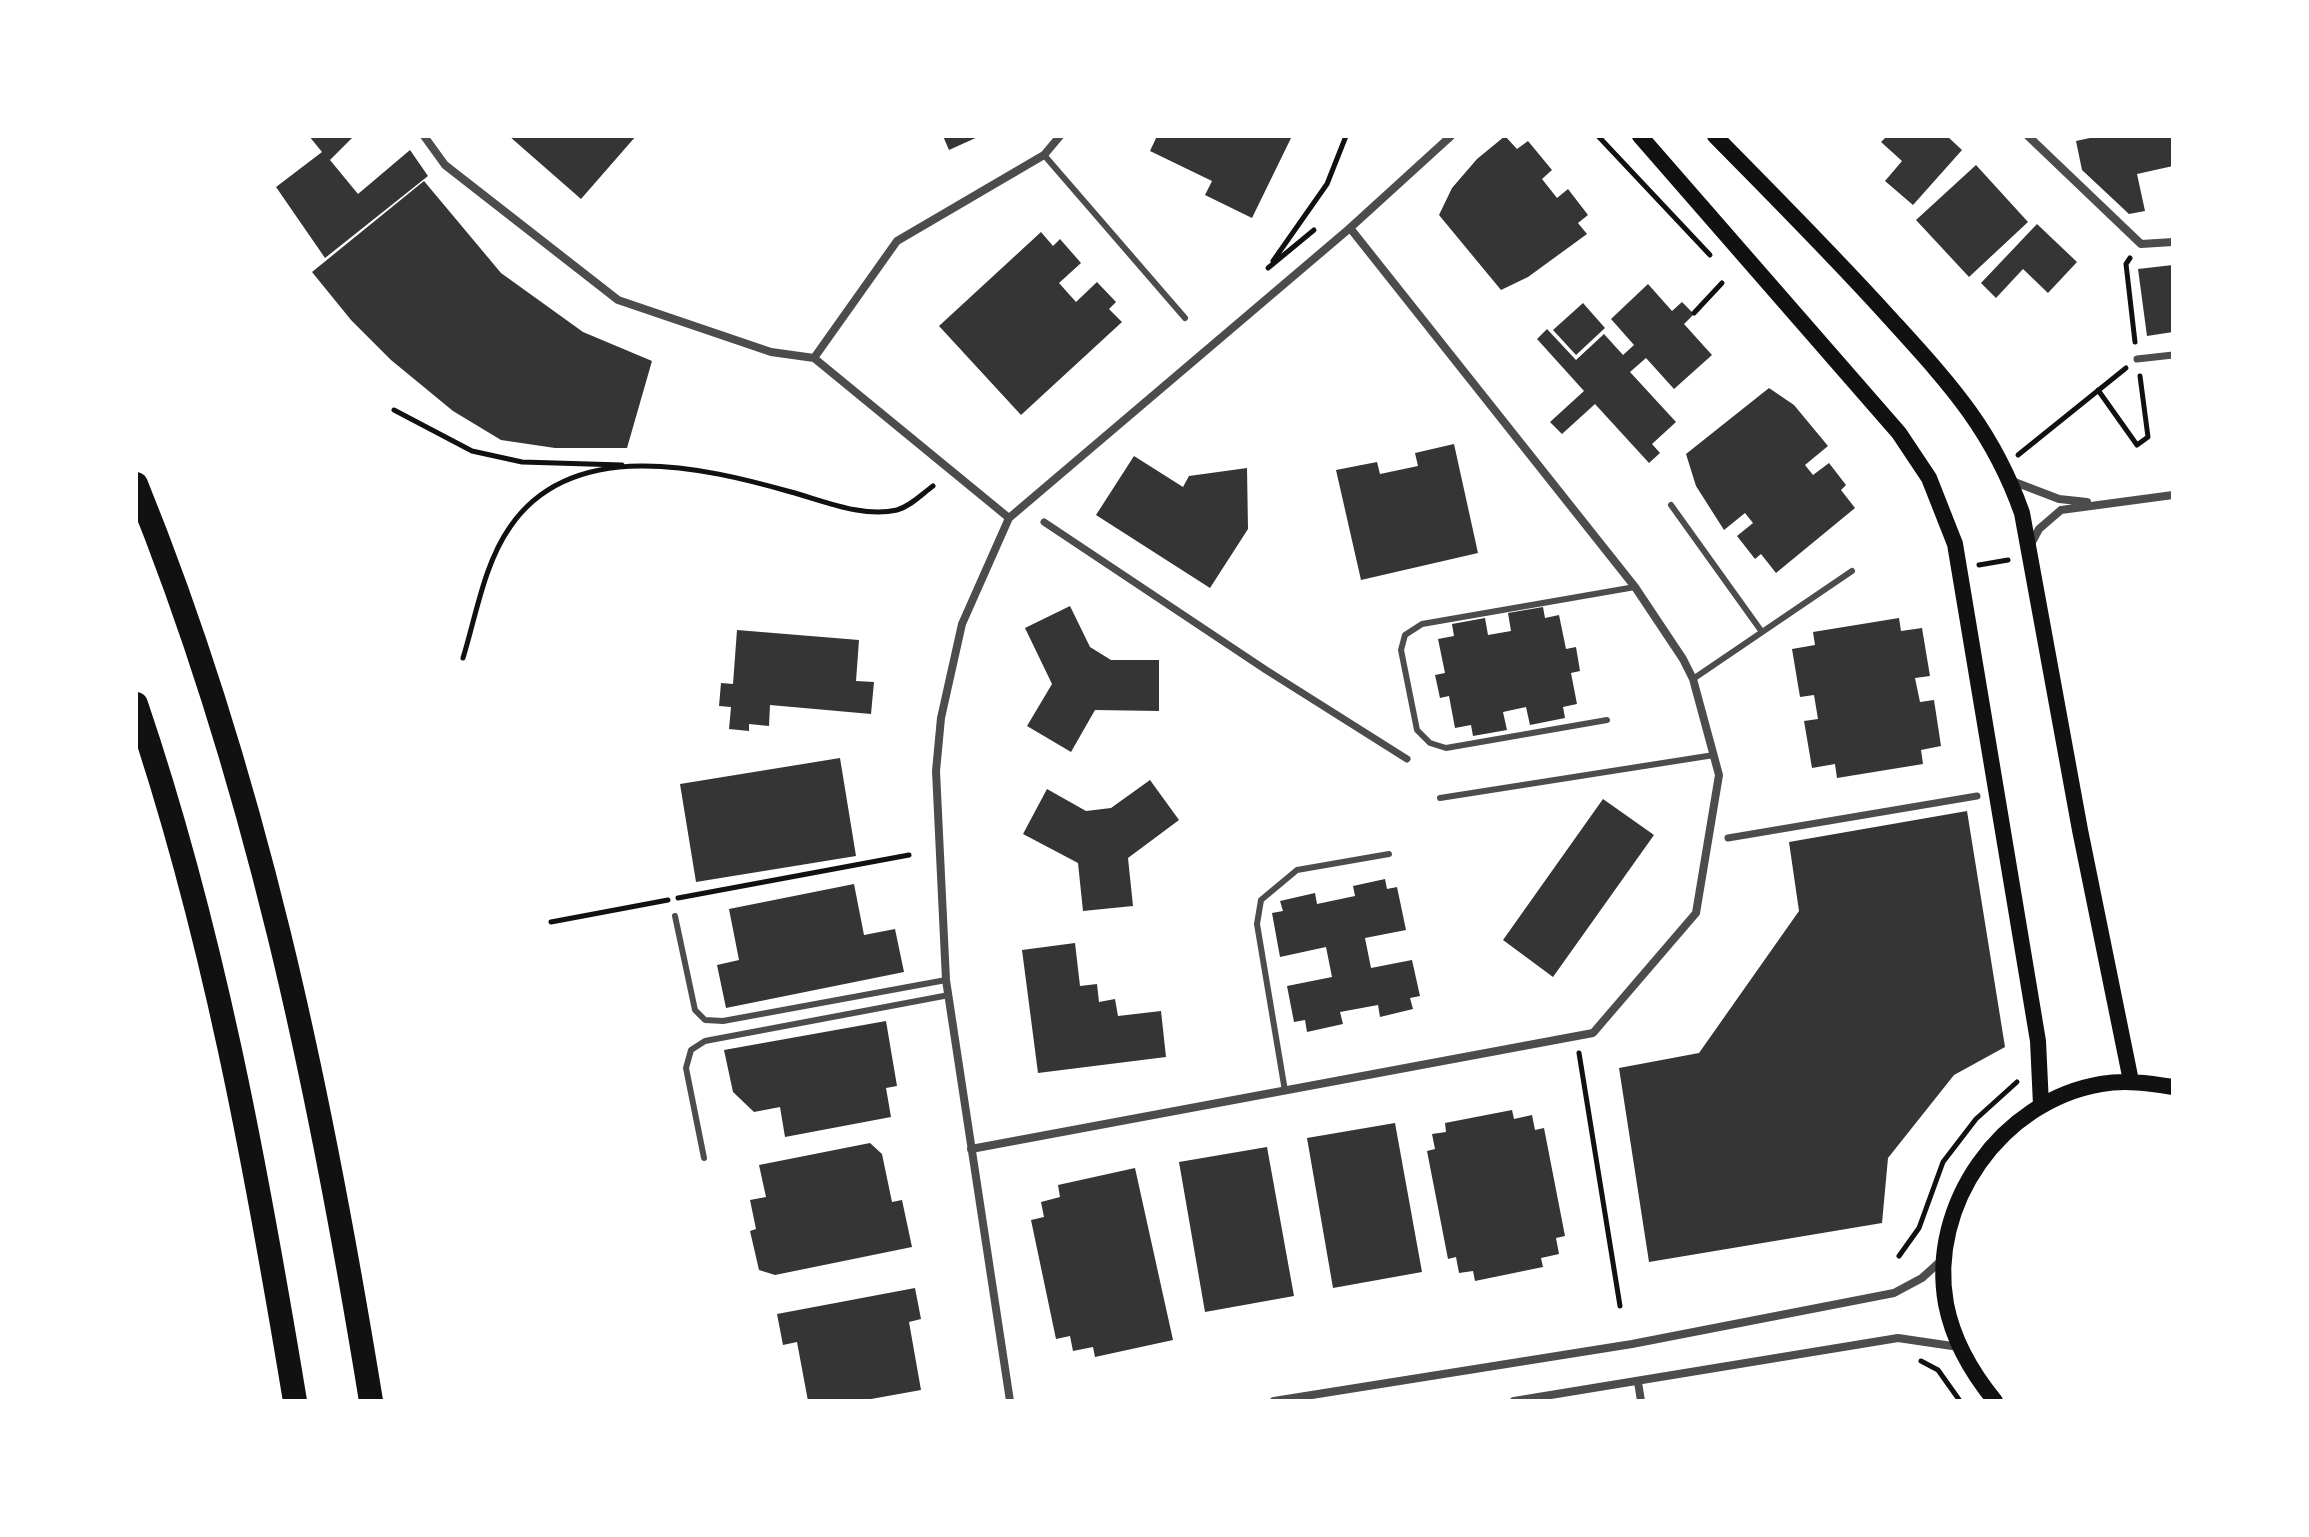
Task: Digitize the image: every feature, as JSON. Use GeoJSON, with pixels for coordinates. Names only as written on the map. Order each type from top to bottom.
{"type":"FeatureCollection","features":[{"type":"Feature","properties":{"kind":"highway"},"geometry":{"type":"LineString","coordinates":[[136,484],[213,694],[274,910],[315,1087],[371,1401]]}},
{"type":"Feature","properties":{"kind":"highway"},"geometry":{"type":"LineString","coordinates":[[136,704],[194,891],[224,1022],[266,1224],[295,1401]]}},
{"type":"Feature","properties":{"kind":"main road"},"geometry":{"type":"LineString","coordinates":[[1640,136],[1899,433],[1929,478],[1955,544],[2038,1041],[2041,1105]]}},
{"type":"Feature","properties":{"kind":"main road"},"geometry":{"type":"LineString","coordinates":[[1715,136],[1846,269],[1966,401],[2008,473],[2029,552],[2131,1081]]}},
{"type":"Feature","properties":{"kind":"main road"},"geometry":{"type":"LineString","coordinates":[[1995,1401],[1959,1347],[1946,1304],[1944,1259],[1958,1197],[1992,1144],[2041,1105],[2070,1092],[2131,1081],[2173,1087]]}},
{"type":"Feature","properties":{"kind":"street"},"geometry":{"type":"LineString","coordinates":[[424,136],[445,165],[618,300],[771,352],[814,358],[1009,518]]}},
{"type":"Feature","properties":{"kind":"street"},"geometry":{"type":"LineString","coordinates":[[814,358],[897,241],[1044,155],[1060,136]]}},
{"type":"Feature","properties":{"kind":"street"},"geometry":{"type":"LineString","coordinates":[[1010,1401],[946,980],[936,771],[941,718],[962,624],[1009,518],[1350,228],[1451,136]]}},
{"type":"Feature","properties":{"kind":"street"},"geometry":{"type":"LineString","coordinates":[[2028,136],[2141,244],[2173,242]]}},
{"type":"Feature","properties":{"kind":"street"},"geometry":{"type":"LineString","coordinates":[[971,1149],[1593,1033],[1696,913],[1719,775],[1693,679],[1635,587],[1350,228]]}},
{"type":"Feature","properties":{"kind":"street"},"geometry":{"type":"LineString","coordinates":[[2137,359],[2173,355]]}},
{"type":"Feature","properties":{"kind":"street"},"geometry":{"type":"LineString","coordinates":[[2008,473],[2059,499],[2100,503]]}},
{"type":"Feature","properties":{"kind":"street"},"geometry":{"type":"LineString","coordinates":[[2029,552],[2039,529],[2061,510],[2173,495]]}},
{"type":"Feature","properties":{"kind":"street"},"geometry":{"type":"LineString","coordinates":[[1044,522],[1407,759]]}},
{"type":"Feature","properties":{"kind":"street"},"geometry":{"type":"LineString","coordinates":[[1728,838],[1977,796]]}},
{"type":"Feature","properties":{"kind":"street"},"geometry":{"type":"LineString","coordinates":[[1274,1401],[1632,1344],[1894,1293],[1922,1278],[1944,1259]]}},
{"type":"Feature","properties":{"kind":"street"},"geometry":{"type":"LineString","coordinates":[[1514,1401],[1898,1338],[1959,1347]]}},
{"type":"Feature","properties":{"kind":"street"},"geometry":{"type":"LineString","coordinates":[[1638,1382],[1641,1401]]}},
{"type":"Feature","properties":{"kind":"lane"},"geometry":{"type":"LineString","coordinates":[[1044,155],[1185,318]]}},
{"type":"Feature","properties":{"kind":"lane"},"geometry":{"type":"LineString","coordinates":[[1671,505],[1762,632]]}},
{"type":"Feature","properties":{"kind":"lane"},"geometry":{"type":"LineString","coordinates":[[1693,679],[1852,571]]}},
{"type":"Feature","properties":{"kind":"lane"},"geometry":{"type":"LineString","coordinates":[[1607,720],[1446,748],[1430,743],[1417,730],[1401,650],[1405,635],[1422,624],[1635,587]]}},
{"type":"Feature","properties":{"kind":"lane"},"geometry":{"type":"LineString","coordinates":[[1440,798],[1714,755]]}},
{"type":"Feature","properties":{"kind":"lane"},"geometry":{"type":"LineString","coordinates":[[1285,1091],[1257,924],[1261,900],[1297,870],[1389,854]]}},
{"type":"Feature","properties":{"kind":"lane"},"geometry":{"type":"LineString","coordinates":[[675,916],[695,1010],[705,1020],[723,1021],[946,980]]}},
{"type":"Feature","properties":{"kind":"lane"},"geometry":{"type":"LineString","coordinates":[[704,1158],[686,1068],[691,1050],[705,1041],[949,995]]}},
{"type":"Feature","properties":{"kind":"path"},"geometry":{"type":"LineString","coordinates":[[1268,268],[1327,184],[1346,136]]}},
{"type":"Feature","properties":{"kind":"path"},"geometry":{"type":"LineString","coordinates":[[1598,136],[1720,266]]}},
{"type":"Feature","properties":{"kind":"path"},"geometry":{"type":"LineString","coordinates":[[2098,390],[2137,445],[2148,437],[2126,264],[2141,244]]}},
{"type":"Feature","properties":{"kind":"path"},"geometry":{"type":"LineString","coordinates":[[1694,313],[1722,283]]}},
{"type":"Feature","properties":{"kind":"path"},"geometry":{"type":"LineString","coordinates":[[2008,473],[2098,390],[2137,359]]}},
{"type":"Feature","properties":{"kind":"path"},"geometry":{"type":"LineString","coordinates":[[394,410],[472,451],[522,462],[722,472],[858,510],[898,509],[933,486]]}},
{"type":"Feature","properties":{"kind":"path"},"geometry":{"type":"LineString","coordinates":[[463,658],[489,571],[510,527],[546,492],[583,474],[635,466]]}},
{"type":"Feature","properties":{"kind":"path"},"geometry":{"type":"LineString","coordinates":[[1959,569],[2029,552]]}},
{"type":"Feature","properties":{"kind":"path"},"geometry":{"type":"LineString","coordinates":[[551,922],[909,855]]}},
{"type":"Feature","properties":{"kind":"path"},"geometry":{"type":"LineString","coordinates":[[1579,1052],[1620,1306]]}},
{"type":"Feature","properties":{"kind":"path"},"geometry":{"type":"LineString","coordinates":[[1899,1256],[1919,1228],[1943,1162],[1976,1119],[2008,1094],[2024,1072]]}},
{"type":"Feature","properties":{"kind":"path"},"geometry":{"type":"LineString","coordinates":[[1920,1361],[1938,1370],[1960,1401]]}},
{"type":"Feature","properties":{"kind":"building"},"geometry":{"type":"Polygon","coordinates":[[[309,136],[354,136],[330,160],[358,194],[410,150],[428,176],[325,258],[276,187],[322,152],[309,136]]]}},
{"type":"Feature","properties":{"kind":"building"},"geometry":{"type":"Polygon","coordinates":[[[509,136],[636,136],[581,199],[509,136]]]}},
{"type":"Feature","properties":{"kind":"building"},"geometry":{"type":"Polygon","coordinates":[[[943,136],[980,136],[949,150],[943,136]]]}},
{"type":"Feature","properties":{"kind":"building"},"geometry":{"type":"Polygon","coordinates":[[[1157,136],[1292,136],[1252,218],[1205,195],[1212,181],[1150,151],[1157,136]]]}},
{"type":"Feature","properties":{"kind":"building"},"geometry":{"type":"Polygon","coordinates":[[[1505,136],[1517,149],[1528,141],[1552,170],[1542,179],[1557,198],[1568,189],[1588,215],[1578,223],[1587,234],[1528,277],[1501,290],[1439,215],[1452,188],[1477,159],[1505,136]]]}},
{"type":"Feature","properties":{"kind":"building"},"geometry":{"type":"Polygon","coordinates":[[[1887,136],[1947,136],[1962,150],[1913,205],[1885,181],[1902,161],[1881,142],[1887,136]]]}},
{"type":"Feature","properties":{"kind":"building"},"geometry":{"type":"Polygon","coordinates":[[[2099,136],[2173,136],[2173,166],[2137,174],[2145,211],[2129,214],[2082,170],[2076,141],[2099,136]]]}},
{"type":"Feature","properties":{"kind":"building"},"geometry":{"type":"Polygon","coordinates":[[[1976,165],[2028,222],[1969,277],[1916,220],[1976,165]]]}},
{"type":"Feature","properties":{"kind":"building"},"geometry":{"type":"Polygon","coordinates":[[[424,181],[501,273],[583,332],[652,361],[627,448],[555,448],[501,440],[453,411],[391,360],[351,320],[312,272],[424,181]]]}},
{"type":"Feature","properties":{"kind":"building"},"geometry":{"type":"Polygon","coordinates":[[[2037,224],[2077,262],[2048,293],[2023,269],[1996,298],[1981,283],[2037,224]]]}},
{"type":"Feature","properties":{"kind":"building"},"geometry":{"type":"Polygon","coordinates":[[[1041,232],[1053,246],[1060,239],[1081,263],[1059,283],[1076,302],[1097,282],[1116,302],[1109,309],[1122,322],[1021,415],[939,326],[1041,232]]]}},
{"type":"Feature","properties":{"kind":"building"},"geometry":{"type":"Polygon","coordinates":[[[2173,265],[2173,332],[2147,336],[2138,269],[2173,265]]]}},
{"type":"Feature","properties":{"kind":"building"},"geometry":{"type":"Polygon","coordinates":[[[1648,284],[1672,311],[1682,302],[1694,314],[1684,324],[1712,355],[1674,389],[1646,358],[1630,372],[1676,422],[1652,444],[1660,453],[1649,463],[1595,404],[1562,434],[1550,422],[1584,391],[1537,339],[1547,329],[1576,360],[1604,334],[1623,355],[1634,345],[1611,319],[1648,284]]]}},
{"type":"Feature","properties":{"kind":"building"},"geometry":{"type":"Polygon","coordinates":[[[1583,303],[1605,328],[1576,355],[1553,330],[1583,303]]]}},
{"type":"Feature","properties":{"kind":"building"},"geometry":{"type":"Polygon","coordinates":[[[1769,388],[1794,405],[1828,446],[1805,465],[1813,475],[1829,463],[1846,485],[1841,490],[1855,508],[1776,573],[1761,554],[1755,559],[1737,536],[1753,523],[1745,513],[1724,530],[1696,486],[1686,454],[1769,388]]]}},
{"type":"Feature","properties":{"kind":"building"},"geometry":{"type":"Polygon","coordinates":[[[1454,444],[1478,553],[1361,580],[1336,470],[1377,462],[1380,474],[1418,466],[1415,453],[1454,444]]]}},
{"type":"Feature","properties":{"kind":"building"},"geometry":{"type":"Polygon","coordinates":[[[1134,456],[1183,487],[1189,476],[1247,468],[1248,529],[1210,588],[1096,515],[1134,456]]]}},
{"type":"Feature","properties":{"kind":"building"},"geometry":{"type":"Polygon","coordinates":[[[1070,606],[1090,647],[1111,660],[1159,660],[1159,711],[1095,710],[1071,752],[1027,726],[1052,684],[1025,628],[1070,606]]]}},
{"type":"Feature","properties":{"kind":"building"},"geometry":{"type":"Polygon","coordinates":[[[1543,607],[1545,618],[1559,615],[1566,649],[1576,647],[1580,671],[1571,673],[1577,704],[1563,707],[1565,718],[1530,725],[1526,707],[1503,712],[1507,730],[1473,736],[1471,725],[1455,728],[1449,696],[1440,698],[1435,675],[1445,673],[1438,639],[1454,636],[1452,624],[1485,618],[1488,635],[1511,631],[1508,613],[1543,607]]]}},
{"type":"Feature","properties":{"kind":"building"},"geometry":{"type":"Polygon","coordinates":[[[1899,618],[1901,631],[1922,628],[1930,676],[1915,678],[1920,702],[1934,700],[1941,746],[1921,750],[1923,764],[1837,778],[1835,764],[1812,768],[1804,721],[1818,719],[1814,695],[1800,697],[1792,649],[1815,645],[1813,632],[1899,618]]]}},
{"type":"Feature","properties":{"kind":"building"},"geometry":{"type":"Polygon","coordinates":[[[737,630],[859,640],[856,681],[874,682],[871,714],[770,705],[769,726],[749,724],[749,731],[729,729],[731,707],[719,706],[721,683],[733,684],[737,630]]]}},
{"type":"Feature","properties":{"kind":"building"},"geometry":{"type":"Polygon","coordinates":[[[840,758],[856,856],[696,882],[680,784],[840,758]]]}},
{"type":"Feature","properties":{"kind":"building"},"geometry":{"type":"Polygon","coordinates":[[[1150,780],[1179,820],[1128,858],[1133,906],[1083,911],[1078,863],[1023,834],[1047,789],[1086,811],[1111,808],[1150,780]]]}},
{"type":"Feature","properties":{"kind":"building"},"geometry":{"type":"Polygon","coordinates":[[[1603,799],[1654,835],[1553,977],[1503,940],[1603,799]]]}},
{"type":"Feature","properties":{"kind":"building"},"geometry":{"type":"Polygon","coordinates":[[[1967,811],[2005,1047],[1954,1075],[1888,1158],[1882,1223],[1649,1262],[1619,1068],[1699,1053],[1799,911],[1789,842],[1967,811]]]}},
{"type":"Feature","properties":{"kind":"building"},"geometry":{"type":"Polygon","coordinates":[[[1385,879],[1387,889],[1397,887],[1406,930],[1365,938],[1371,968],[1412,960],[1420,996],[1410,998],[1413,1009],[1380,1017],[1378,1005],[1340,1012],[1343,1024],[1307,1032],[1305,1020],[1294,1022],[1287,986],[1332,977],[1326,947],[1280,957],[1272,913],[1283,911],[1280,901],[1315,893],[1317,904],[1355,896],[1353,886],[1385,879]]]}},
{"type":"Feature","properties":{"kind":"building"},"geometry":{"type":"Polygon","coordinates":[[[854,884],[864,935],[895,929],[904,972],[726,1008],[717,965],[739,960],[729,909],[854,884]]]}},
{"type":"Feature","properties":{"kind":"building"},"geometry":{"type":"Polygon","coordinates":[[[1075,943],[1080,986],[1097,984],[1099,1002],[1115,999],[1118,1016],[1161,1011],[1166,1057],[1038,1073],[1022,950],[1075,943]]]}},
{"type":"Feature","properties":{"kind":"building"},"geometry":{"type":"Polygon","coordinates":[[[886,1021],[897,1086],[886,1088],[891,1117],[785,1137],[780,1107],[754,1112],[733,1092],[724,1050],[886,1021]]]}},
{"type":"Feature","properties":{"kind":"building"},"geometry":{"type":"Polygon","coordinates":[[[1512,1110],[1514,1119],[1532,1115],[1535,1130],[1544,1128],[1565,1236],[1556,1238],[1559,1254],[1541,1258],[1543,1267],[1475,1281],[1473,1271],[1459,1273],[1456,1257],[1448,1259],[1427,1151],[1435,1149],[1432,1134],[1446,1132],[1445,1123],[1512,1110]]]}},
{"type":"Feature","properties":{"kind":"building"},"geometry":{"type":"Polygon","coordinates":[[[1395,1123],[1422,1272],[1333,1288],[1307,1138],[1395,1123]]]}},
{"type":"Feature","properties":{"kind":"building"},"geometry":{"type":"Polygon","coordinates":[[[870,1143],[882,1154],[892,1202],[902,1200],[912,1247],[775,1275],[759,1270],[750,1231],[756,1229],[750,1200],[766,1197],[759,1165],[870,1143]]]}},
{"type":"Feature","properties":{"kind":"building"},"geometry":{"type":"Polygon","coordinates":[[[1267,1147],[1294,1296],[1205,1312],[1179,1162],[1267,1147]]]}},
{"type":"Feature","properties":{"kind":"building"},"geometry":{"type":"Polygon","coordinates":[[[1135,1168],[1173,1340],[1095,1357],[1093,1347],[1073,1351],[1070,1336],[1056,1339],[1031,1220],[1044,1217],[1041,1202],[1060,1197],[1058,1185],[1135,1168]]]}},
{"type":"Feature","properties":{"kind":"building"},"geometry":{"type":"Polygon","coordinates":[[[915,1288],[921,1319],[909,1322],[921,1390],[860,1401],[808,1401],[797,1342],[783,1345],[777,1314],[915,1288]]]}}]}
